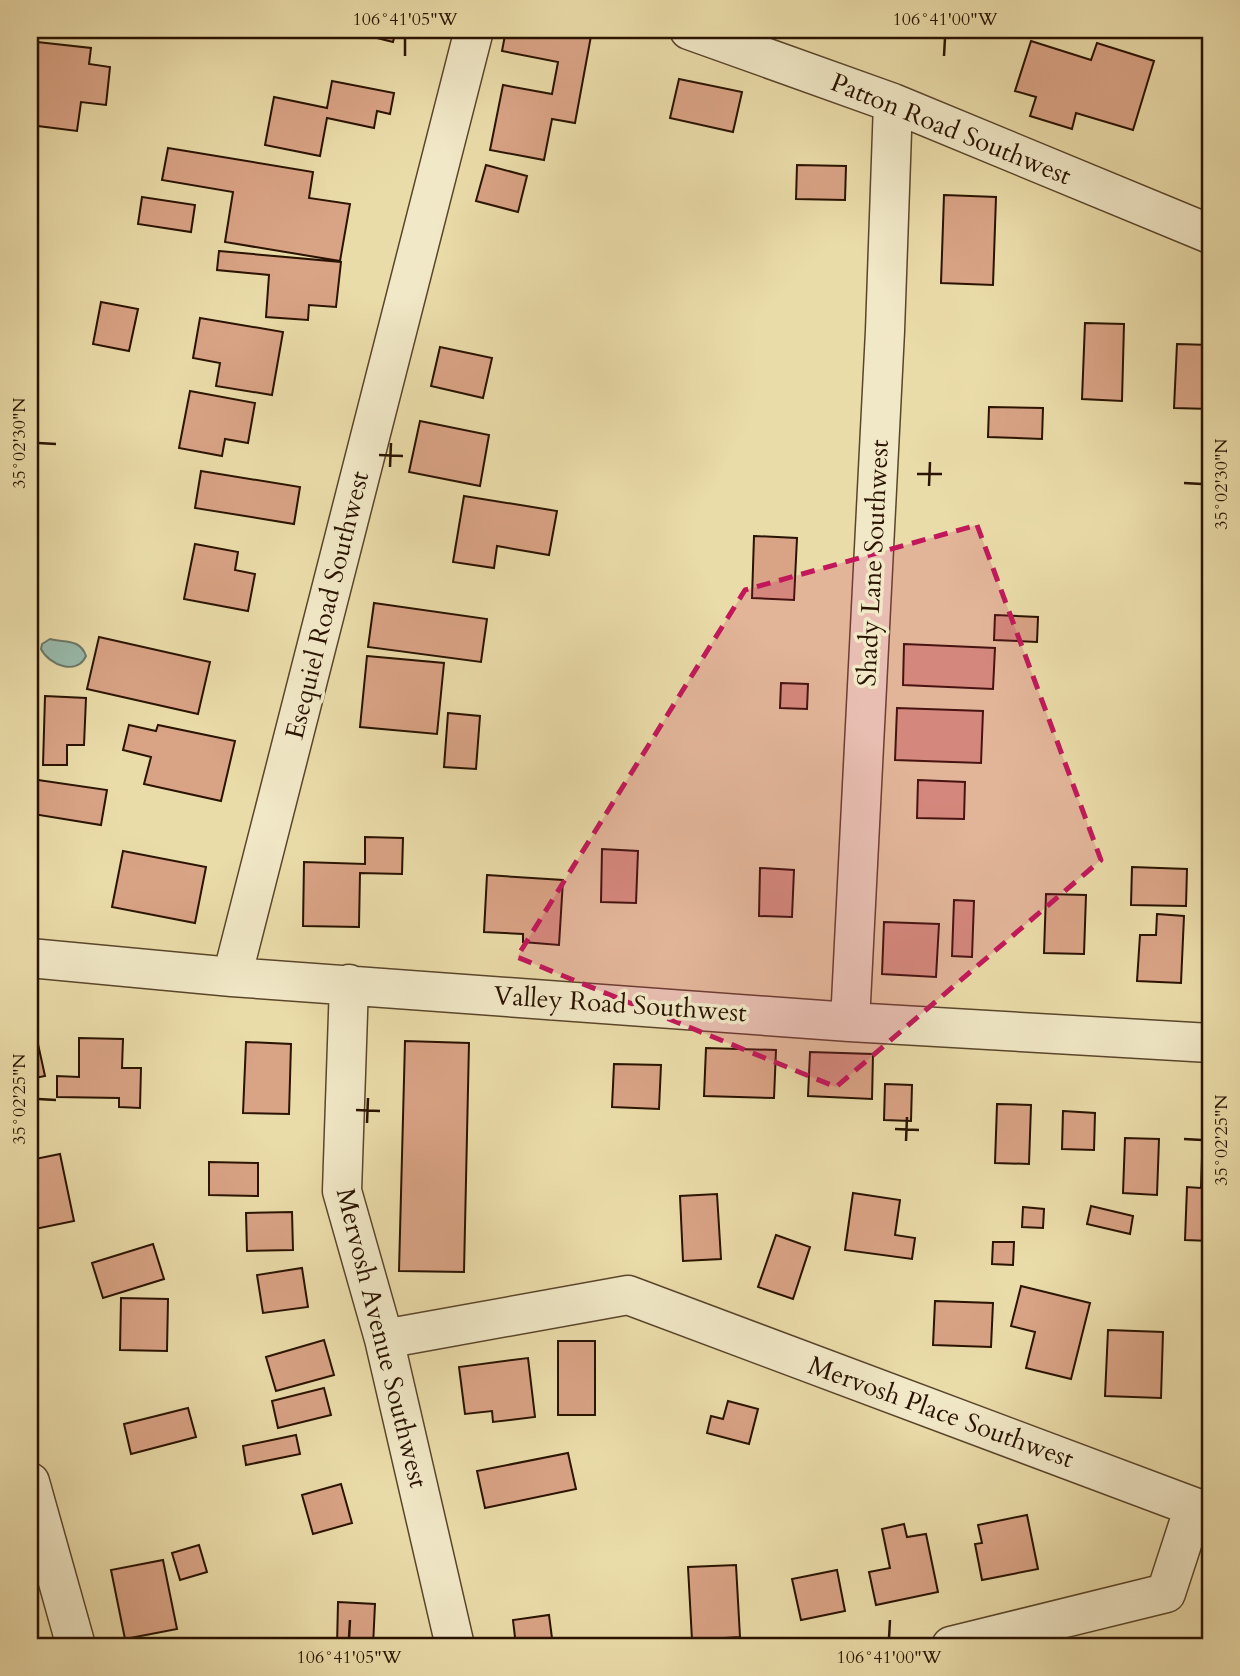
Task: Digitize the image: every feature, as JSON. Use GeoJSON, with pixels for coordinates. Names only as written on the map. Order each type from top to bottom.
{"type":"FeatureCollection","features":[{"type":"Feature","properties":{"kind":"street","name":"Esequiel Road Southwest"},"geometry":{"type":"LineString","coordinates":[[232,977],[474,30]]}},
{"type":"Feature","properties":{"kind":"street","name":"Patton Road Southwest"},"geometry":{"type":"LineString","coordinates":[[689,30],[893,103],[1210,234]]}},
{"type":"Feature","properties":{"kind":"street","name":"Shady Lane Southwest"},"geometry":{"type":"LineString","coordinates":[[850,1022],[886,331],[893,103]]}},
{"type":"Feature","properties":{"kind":"street","name":"Valley Road Southwest"},"geometry":{"type":"LineString","coordinates":[[30,958],[232,977],[850,1022],[1210,1043]]}},
{"type":"Feature","properties":{"kind":"street","name":"Mervosh Avenue Southwest"},"geometry":{"type":"LineString","coordinates":[[349,984],[342,1191],[384,1339],[455,1646]]}},
{"type":"Feature","properties":{"kind":"street","name":"Mervosh Place Southwest"},"geometry":{"type":"LineString","coordinates":[[384,1339],[628,1295],[1202,1508],[1166,1594],[951,1646]]}},
{"type":"Feature","properties":{"kind":"street"},"geometry":{"type":"LineString","coordinates":[[30,1482],[76,1646]]}},
{"type":"Feature","properties":{"kind":"highlighted area"},"geometry":{"type":"Polygon","coordinates":[[[977,525],[1101,860],[836,1087],[517,957],[745,590],[977,525]]]}},
{"type":"Feature","properties":{"kind":"shaded area"},"geometry":{"type":"Polygon","coordinates":[[[50,639],[76,644],[86,656],[76,666],[56,664],[41,649],[42,644],[50,639]]]}},
{"type":"Feature","properties":{"kind":"building"},"geometry":{"type":"Polygon","coordinates":[[[345,30],[396,30],[393,42],[345,30]]]}},
{"type":"Feature","properties":{"kind":"building"},"geometry":{"type":"Polygon","coordinates":[[[506,30],[555,30],[591,36],[575,123],[552,119],[544,160],[490,150],[503,85],[552,94],[558,62],[502,51],[506,30]]]}},
{"type":"Feature","properties":{"kind":"building"},"geometry":{"type":"Polygon","coordinates":[[[1031,41],[1091,60],[1097,43],[1154,61],[1133,130],[1076,113],[1072,129],[1030,116],[1036,97],[1015,91],[1031,41]]]}},
{"type":"Feature","properties":{"kind":"building"},"geometry":{"type":"Polygon","coordinates":[[[37,42],[91,48],[89,64],[110,67],[106,105],[81,102],[77,131],[30,125],[30,99],[37,42]]]}},
{"type":"Feature","properties":{"kind":"building"},"geometry":{"type":"Polygon","coordinates":[[[679,79],[742,92],[733,132],[670,118],[679,79]]]}},
{"type":"Feature","properties":{"kind":"building"},"geometry":{"type":"Polygon","coordinates":[[[332,81],[394,93],[390,114],[377,111],[374,128],[327,118],[320,156],[265,145],[274,97],[327,108],[332,81]]]}},
{"type":"Feature","properties":{"kind":"building"},"geometry":{"type":"Polygon","coordinates":[[[168,148],[313,172],[309,198],[350,204],[340,261],[225,242],[233,192],[162,180],[168,148]]]}},
{"type":"Feature","properties":{"kind":"building"},"geometry":{"type":"Polygon","coordinates":[[[486,165],[527,176],[518,212],[476,201],[486,165]]]}},
{"type":"Feature","properties":{"kind":"building"},"geometry":{"type":"Polygon","coordinates":[[[797,165],[846,166],[845,200],[796,199],[797,165]]]}},
{"type":"Feature","properties":{"kind":"building"},"geometry":{"type":"Polygon","coordinates":[[[944,195],[996,197],[993,285],[941,283],[944,195]]]}},
{"type":"Feature","properties":{"kind":"building"},"geometry":{"type":"Polygon","coordinates":[[[142,197],[195,205],[191,232],[138,224],[142,197]]]}},
{"type":"Feature","properties":{"kind":"building"},"geometry":{"type":"Polygon","coordinates":[[[219,251],[341,262],[336,307],[309,305],[308,320],[266,317],[269,275],[217,270],[219,251]]]}},
{"type":"Feature","properties":{"kind":"building"},"geometry":{"type":"Polygon","coordinates":[[[101,302],[138,309],[129,351],[93,344],[101,302]]]}},
{"type":"Feature","properties":{"kind":"building"},"geometry":{"type":"Polygon","coordinates":[[[200,318],[283,332],[272,395],[216,386],[220,363],[193,358],[200,318]]]}},
{"type":"Feature","properties":{"kind":"building"},"geometry":{"type":"Polygon","coordinates":[[[1085,323],[1124,324],[1122,401],[1082,399],[1085,323]]]}},
{"type":"Feature","properties":{"kind":"building"},"geometry":{"type":"Polygon","coordinates":[[[1177,344],[1210,345],[1210,409],[1174,408],[1177,344]]]}},
{"type":"Feature","properties":{"kind":"building"},"geometry":{"type":"Polygon","coordinates":[[[440,347],[492,358],[483,398],[431,386],[440,347]]]}},
{"type":"Feature","properties":{"kind":"building"},"geometry":{"type":"Polygon","coordinates":[[[190,391],[255,403],[248,443],[225,439],[222,456],[179,448],[190,391]]]}},
{"type":"Feature","properties":{"kind":"building"},"geometry":{"type":"Polygon","coordinates":[[[989,407],[1043,408],[1042,439],[988,437],[989,407]]]}},
{"type":"Feature","properties":{"kind":"building"},"geometry":{"type":"Polygon","coordinates":[[[420,421],[489,435],[480,486],[409,472],[420,421]]]}},
{"type":"Feature","properties":{"kind":"building"},"geometry":{"type":"Polygon","coordinates":[[[201,471],[300,487],[294,524],[195,508],[201,471]]]}},
{"type":"Feature","properties":{"kind":"building"},"geometry":{"type":"Polygon","coordinates":[[[464,496],[557,511],[549,555],[497,546],[494,568],[453,562],[464,496]]]}},
{"type":"Feature","properties":{"kind":"building"},"geometry":{"type":"Polygon","coordinates":[[[754,536],[797,538],[794,600],[752,598],[754,536]]]}},
{"type":"Feature","properties":{"kind":"building"},"geometry":{"type":"Polygon","coordinates":[[[195,544],[238,552],[235,570],[255,574],[248,611],[184,599],[195,544]]]}},
{"type":"Feature","properties":{"kind":"building"},"geometry":{"type":"Polygon","coordinates":[[[374,603],[487,619],[481,662],[368,647],[374,603]]]}},
{"type":"Feature","properties":{"kind":"building"},"geometry":{"type":"Polygon","coordinates":[[[995,615],[1038,617],[1037,642],[994,640],[995,615]]]}},
{"type":"Feature","properties":{"kind":"building"},"geometry":{"type":"Polygon","coordinates":[[[99,637],[210,662],[198,714],[87,689],[99,637]]]}},
{"type":"Feature","properties":{"kind":"building"},"geometry":{"type":"Polygon","coordinates":[[[904,644],[995,648],[993,689],[903,685],[904,644]]]}},
{"type":"Feature","properties":{"kind":"building"},"geometry":{"type":"Polygon","coordinates":[[[367,656],[444,663],[437,734],[360,727],[367,656]]]}},
{"type":"Feature","properties":{"kind":"building"},"geometry":{"type":"Polygon","coordinates":[[[781,683],[808,684],[807,709],[780,708],[781,683]]]}},
{"type":"Feature","properties":{"kind":"building"},"geometry":{"type":"Polygon","coordinates":[[[45,696],[86,698],[84,745],[67,745],[67,765],[43,765],[45,696]]]}},
{"type":"Feature","properties":{"kind":"building"},"geometry":{"type":"Polygon","coordinates":[[[897,708],[983,711],[981,763],[895,760],[897,708]]]}},
{"type":"Feature","properties":{"kind":"building"},"geometry":{"type":"Polygon","coordinates":[[[448,713],[480,716],[476,769],[444,767],[448,713]]]}},
{"type":"Feature","properties":{"kind":"building"},"geometry":{"type":"Polygon","coordinates":[[[129,725],[156,731],[158,725],[235,741],[221,801],[144,784],[151,757],[123,750],[129,725]]]}},
{"type":"Feature","properties":{"kind":"building"},"geometry":{"type":"Polygon","coordinates":[[[38,780],[107,790],[101,825],[33,814],[38,780]]]}},
{"type":"Feature","properties":{"kind":"building"},"geometry":{"type":"Polygon","coordinates":[[[918,780],[965,782],[964,819],[917,818],[918,780]]]}},
{"type":"Feature","properties":{"kind":"building"},"geometry":{"type":"Polygon","coordinates":[[[365,837],[403,838],[402,874],[360,873],[359,927],[303,926],[304,862],[365,864],[365,837]]]}},
{"type":"Feature","properties":{"kind":"building"},"geometry":{"type":"Polygon","coordinates":[[[602,849],[638,851],[636,903],[601,902],[602,849]]]}},
{"type":"Feature","properties":{"kind":"building"},"geometry":{"type":"Polygon","coordinates":[[[123,851],[206,867],[195,923],[112,907],[123,851]]]}},
{"type":"Feature","properties":{"kind":"building"},"geometry":{"type":"Polygon","coordinates":[[[1132,867],[1187,869],[1186,906],[1131,905],[1132,867]]]}},
{"type":"Feature","properties":{"kind":"building"},"geometry":{"type":"Polygon","coordinates":[[[760,868],[794,870],[792,917],[759,916],[760,868]]]}},
{"type":"Feature","properties":{"kind":"building"},"geometry":{"type":"Polygon","coordinates":[[[487,875],[563,880],[559,945],[523,942],[523,934],[484,932],[487,875]]]}},
{"type":"Feature","properties":{"kind":"building"},"geometry":{"type":"Polygon","coordinates":[[[1046,894],[1086,895],[1084,954],[1044,953],[1046,894]]]}},
{"type":"Feature","properties":{"kind":"building"},"geometry":{"type":"Polygon","coordinates":[[[954,900],[974,901],[972,957],[952,956],[954,900]]]}},
{"type":"Feature","properties":{"kind":"building"},"geometry":{"type":"Polygon","coordinates":[[[1157,914],[1184,916],[1181,983],[1137,981],[1140,935],[1156,935],[1157,914]]]}},
{"type":"Feature","properties":{"kind":"building"},"geometry":{"type":"Polygon","coordinates":[[[884,922],[939,924],[936,977],[882,974],[884,922]]]}},
{"type":"Feature","properties":{"kind":"building"},"geometry":{"type":"Polygon","coordinates":[[[79,1038],[123,1039],[122,1068],[141,1068],[140,1108],[119,1107],[119,1098],[57,1097],[57,1076],[79,1077],[79,1038]]]}},
{"type":"Feature","properties":{"kind":"building"},"geometry":{"type":"Polygon","coordinates":[[[405,1041],[469,1043],[464,1272],[399,1271],[405,1041]]]}},
{"type":"Feature","properties":{"kind":"building"},"geometry":{"type":"Polygon","coordinates":[[[246,1042],[291,1044],[289,1114],[243,1113],[246,1042]]]}},
{"type":"Feature","properties":{"kind":"building"},"geometry":{"type":"Polygon","coordinates":[[[38,1044],[45,1076],[30,1079],[30,1046],[38,1044]]]}},
{"type":"Feature","properties":{"kind":"building"},"geometry":{"type":"Polygon","coordinates":[[[706,1048],[776,1050],[774,1098],[704,1096],[706,1048]]]}},
{"type":"Feature","properties":{"kind":"building"},"geometry":{"type":"Polygon","coordinates":[[[810,1052],[873,1054],[872,1099],[808,1096],[810,1052]]]}},
{"type":"Feature","properties":{"kind":"building"},"geometry":{"type":"Polygon","coordinates":[[[614,1064],[661,1065],[659,1109],[612,1107],[614,1064]]]}},
{"type":"Feature","properties":{"kind":"building"},"geometry":{"type":"Polygon","coordinates":[[[885,1084],[912,1085],[911,1121],[884,1120],[885,1084]]]}},
{"type":"Feature","properties":{"kind":"building"},"geometry":{"type":"Polygon","coordinates":[[[997,1104],[1031,1105],[1029,1164],[995,1163],[997,1104]]]}},
{"type":"Feature","properties":{"kind":"building"},"geometry":{"type":"Polygon","coordinates":[[[1063,1111],[1095,1113],[1094,1150],[1062,1149],[1063,1111]]]}},
{"type":"Feature","properties":{"kind":"building"},"geometry":{"type":"Polygon","coordinates":[[[1203,1127],[1210,1127],[1210,1241],[1185,1240],[1187,1187],[1201,1188],[1203,1127]]]}},
{"type":"Feature","properties":{"kind":"building"},"geometry":{"type":"Polygon","coordinates":[[[1125,1138],[1159,1139],[1157,1195],[1123,1193],[1125,1138]]]}},
{"type":"Feature","properties":{"kind":"building"},"geometry":{"type":"Polygon","coordinates":[[[60,1154],[74,1221],[30,1230],[30,1160],[60,1154]]]}},
{"type":"Feature","properties":{"kind":"building"},"geometry":{"type":"Polygon","coordinates":[[[209,1162],[258,1163],[258,1196],[209,1195],[209,1162]]]}},
{"type":"Feature","properties":{"kind":"building"},"geometry":{"type":"Polygon","coordinates":[[[853,1193],[900,1200],[895,1235],[915,1238],[912,1259],[845,1250],[853,1193]]]}},
{"type":"Feature","properties":{"kind":"building"},"geometry":{"type":"Polygon","coordinates":[[[717,1194],[721,1259],[683,1261],[680,1196],[717,1194]]]}},
{"type":"Feature","properties":{"kind":"building"},"geometry":{"type":"Polygon","coordinates":[[[1091,1206],[1133,1216],[1130,1234],[1087,1224],[1091,1206]]]}},
{"type":"Feature","properties":{"kind":"building"},"geometry":{"type":"Polygon","coordinates":[[[1023,1207],[1044,1209],[1043,1228],[1022,1227],[1023,1207]]]}},
{"type":"Feature","properties":{"kind":"building"},"geometry":{"type":"Polygon","coordinates":[[[292,1212],[293,1250],[247,1251],[246,1213],[292,1212]]]}},
{"type":"Feature","properties":{"kind":"building"},"geometry":{"type":"Polygon","coordinates":[[[776,1235],[810,1247],[793,1299],[758,1287],[776,1235]]]}},
{"type":"Feature","properties":{"kind":"building"},"geometry":{"type":"Polygon","coordinates":[[[993,1242],[1014,1242],[1013,1265],[992,1264],[993,1242]]]}},
{"type":"Feature","properties":{"kind":"building"},"geometry":{"type":"Polygon","coordinates":[[[153,1244],[164,1279],[103,1298],[92,1263],[153,1244]]]}},
{"type":"Feature","properties":{"kind":"building"},"geometry":{"type":"Polygon","coordinates":[[[302,1268],[308,1307],[263,1313],[257,1275],[302,1268]]]}},
{"type":"Feature","properties":{"kind":"building"},"geometry":{"type":"Polygon","coordinates":[[[1021,1286],[1090,1303],[1071,1379],[1026,1368],[1035,1332],[1011,1326],[1021,1286]]]}},
{"type":"Feature","properties":{"kind":"building"},"geometry":{"type":"Polygon","coordinates":[[[121,1298],[168,1299],[167,1351],[120,1350],[121,1298]]]}},
{"type":"Feature","properties":{"kind":"building"},"geometry":{"type":"Polygon","coordinates":[[[935,1301],[993,1303],[991,1347],[933,1345],[935,1301]]]}},
{"type":"Feature","properties":{"kind":"building"},"geometry":{"type":"Polygon","coordinates":[[[1108,1330],[1163,1332],[1161,1398],[1105,1396],[1108,1330]]]}},
{"type":"Feature","properties":{"kind":"building"},"geometry":{"type":"Polygon","coordinates":[[[324,1340],[334,1375],[276,1391],[266,1357],[324,1340]]]}},
{"type":"Feature","properties":{"kind":"building"},"geometry":{"type":"Polygon","coordinates":[[[558,1341],[595,1341],[595,1415],[558,1415],[558,1341]]]}},
{"type":"Feature","properties":{"kind":"building"},"geometry":{"type":"Polygon","coordinates":[[[528,1358],[535,1417],[493,1422],[492,1411],[465,1414],[459,1367],[528,1358]]]}},
{"type":"Feature","properties":{"kind":"building"},"geometry":{"type":"Polygon","coordinates":[[[324,1388],[331,1415],[278,1428],[272,1401],[324,1388]]]}},
{"type":"Feature","properties":{"kind":"building"},"geometry":{"type":"Polygon","coordinates":[[[728,1401],[758,1409],[749,1444],[707,1433],[711,1416],[723,1419],[728,1401]]]}},
{"type":"Feature","properties":{"kind":"building"},"geometry":{"type":"Polygon","coordinates":[[[188,1408],[196,1437],[131,1454],[124,1424],[188,1408]]]}},
{"type":"Feature","properties":{"kind":"building"},"geometry":{"type":"Polygon","coordinates":[[[296,1435],[300,1454],[246,1465],[243,1446],[296,1435]]]}},
{"type":"Feature","properties":{"kind":"building"},"geometry":{"type":"Polygon","coordinates":[[[568,1453],[576,1489],[485,1508],[477,1471],[568,1453]]]}},
{"type":"Feature","properties":{"kind":"building"},"geometry":{"type":"Polygon","coordinates":[[[341,1484],[352,1523],[313,1534],[302,1495],[341,1484]]]}},
{"type":"Feature","properties":{"kind":"building"},"geometry":{"type":"Polygon","coordinates":[[[1027,1515],[1038,1569],[982,1580],[975,1544],[982,1543],[978,1525],[1027,1515]]]}},
{"type":"Feature","properties":{"kind":"building"},"geometry":{"type":"Polygon","coordinates":[[[904,1524],[907,1537],[926,1534],[938,1592],[876,1605],[869,1572],[890,1568],[882,1529],[904,1524]]]}},
{"type":"Feature","properties":{"kind":"building"},"geometry":{"type":"Polygon","coordinates":[[[199,1545],[207,1572],[180,1580],[172,1553],[199,1545]]]}},
{"type":"Feature","properties":{"kind":"building"},"geometry":{"type":"Polygon","coordinates":[[[163,1560],[177,1629],[125,1639],[111,1570],[163,1560]]]}},
{"type":"Feature","properties":{"kind":"building"},"geometry":{"type":"Polygon","coordinates":[[[736,1565],[740,1637],[692,1640],[688,1567],[736,1565]]]}},
{"type":"Feature","properties":{"kind":"building"},"geometry":{"type":"Polygon","coordinates":[[[837,1570],[845,1611],[801,1620],[792,1579],[837,1570]]]}},
{"type":"Feature","properties":{"kind":"building"},"geometry":{"type":"Polygon","coordinates":[[[338,1602],[375,1604],[373,1646],[337,1646],[338,1602]]]}},
{"type":"Feature","properties":{"kind":"building"},"geometry":{"type":"Polygon","coordinates":[[[549,1615],[553,1646],[516,1646],[513,1620],[549,1615]]]}}]}
